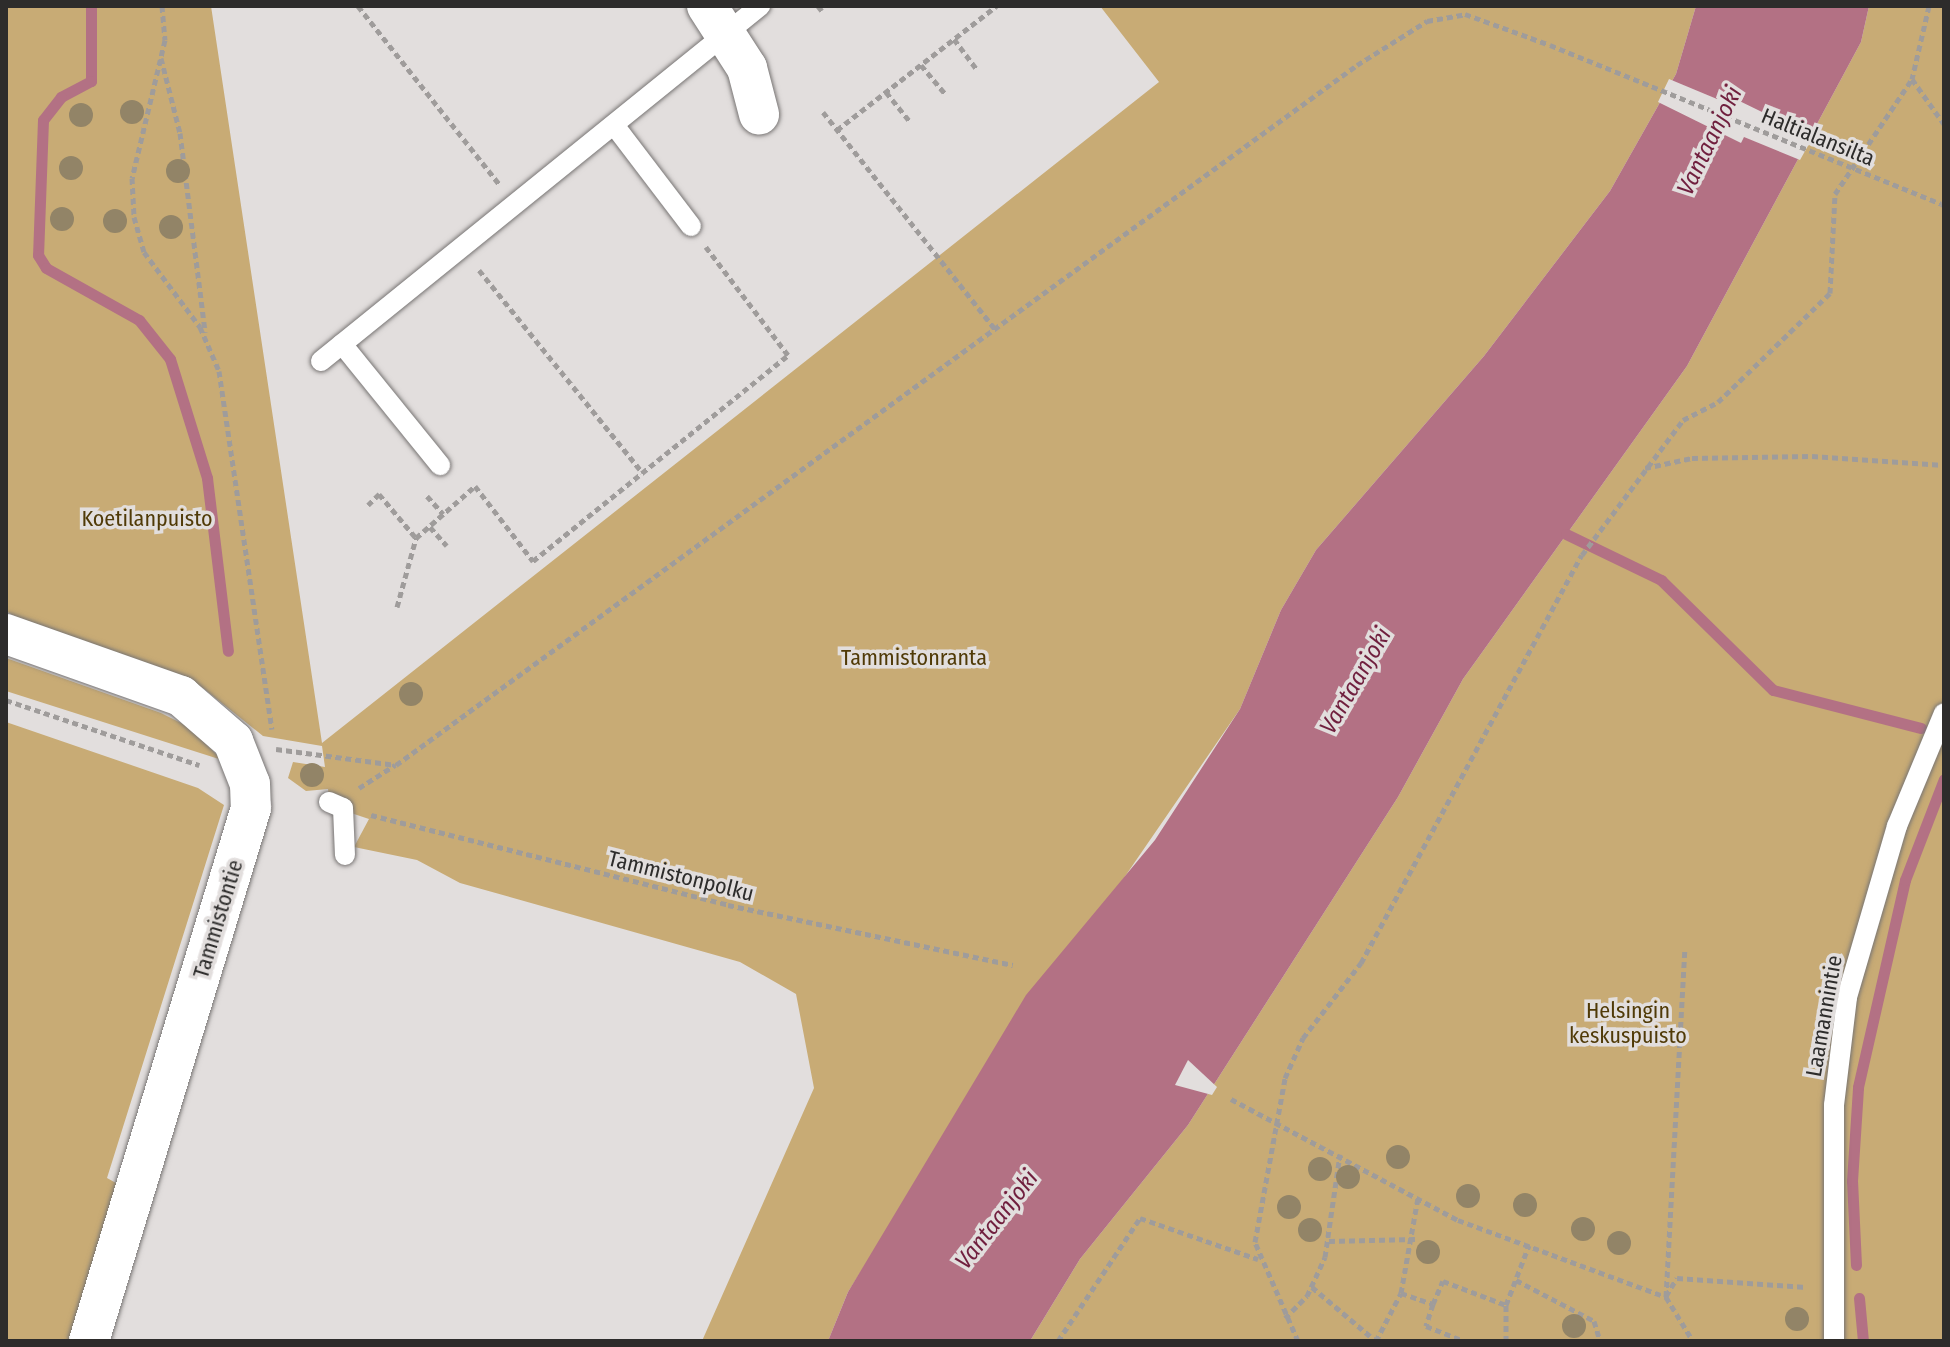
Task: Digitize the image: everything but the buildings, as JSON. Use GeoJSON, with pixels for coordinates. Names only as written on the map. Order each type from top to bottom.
{"type":"FeatureCollection","features":[{"type":"Feature","properties":{"kind":"street"},"geometry":{"type":"LineString","coordinates":[[717,19],[759,114]]}},
{"type":"Feature","properties":{"kind":"street","name":"Tammistontie"},"geometry":{"type":"LineString","coordinates":[[6,634],[181,696],[262,754],[251,808],[89,1341]]}},
{"type":"Feature","properties":{"kind":"lane"},"geometry":{"type":"LineString","coordinates":[[321,361],[614,125],[717,19],[760,6]]}},
{"type":"Feature","properties":{"kind":"lane"},"geometry":{"type":"LineString","coordinates":[[614,125],[691,226]]}},
{"type":"Feature","properties":{"kind":"lane"},"geometry":{"type":"LineString","coordinates":[[342,344],[440,465]]}},
{"type":"Feature","properties":{"kind":"lane","name":"Laamannintie"},"geometry":{"type":"LineString","coordinates":[[1834,1340],[1834,1105],[1847,997],[1921,765],[1944,713]]}},
{"type":"Feature","properties":{"kind":"lane"},"geometry":{"type":"LineString","coordinates":[[336,805],[345,855]]}},
{"type":"Feature","properties":{"kind":"path"},"geometry":{"type":"LineString","coordinates":[[162,6],[161,58],[132,178],[134,217],[144,252],[206,341],[219,371],[262,754]]}},
{"type":"Feature","properties":{"kind":"path"},"geometry":{"type":"LineString","coordinates":[[358,6],[515,203]]}},
{"type":"Feature","properties":{"kind":"path"},"geometry":{"type":"LineString","coordinates":[[837,130],[996,6]]}},
{"type":"Feature","properties":{"kind":"path"},"geometry":{"type":"LineString","coordinates":[[6,700],[221,772],[262,754],[396,765],[1357,65],[1427,21],[1465,14],[1467,6]]}},
{"type":"Feature","properties":{"kind":"path"},"geometry":{"type":"LineString","coordinates":[[1298,1341],[1258,1259],[1257,1220],[1282,1125],[1285,1078],[1303,1038],[1361,963],[1582,555],[1644,468],[1683,420],[1718,402],[1830,293],[1835,194],[1912,79],[1929,6]]}},
{"type":"Feature","properties":{"kind":"path","name":"Haltialansilta"},"geometry":{"type":"LineString","coordinates":[[1465,14],[1550,45],[1943,205]]}},
{"type":"Feature","properties":{"kind":"path"},"geometry":{"type":"LineString","coordinates":[[954,39],[977,70]]}},
{"type":"Feature","properties":{"kind":"path"},"geometry":{"type":"LineString","coordinates":[[161,58],[180,133],[206,341]]}},
{"type":"Feature","properties":{"kind":"path"},"geometry":{"type":"LineString","coordinates":[[921,65],[946,95]]}},
{"type":"Feature","properties":{"kind":"path"},"geometry":{"type":"LineString","coordinates":[[1912,79],[1944,124]]}},
{"type":"Feature","properties":{"kind":"path"},"geometry":{"type":"LineString","coordinates":[[886,92],[910,122]]}},
{"type":"Feature","properties":{"kind":"path"},"geometry":{"type":"LineString","coordinates":[[823,112],[996,330]]}},
{"type":"Feature","properties":{"kind":"path"},"geometry":{"type":"LineString","coordinates":[[397,607],[416,538],[475,486],[533,561],[788,355],[691,226]]}},
{"type":"Feature","properties":{"kind":"path"},"geometry":{"type":"LineString","coordinates":[[460,247],[642,472]]}},
{"type":"Feature","properties":{"kind":"path"},"geometry":{"type":"LineString","coordinates":[[1644,468],[1692,458],[1812,456],[1944,465]]}},
{"type":"Feature","properties":{"kind":"path"},"geometry":{"type":"LineString","coordinates":[[368,505],[379,494],[416,538]]}},
{"type":"Feature","properties":{"kind":"path"},"geometry":{"type":"LineString","coordinates":[[427,496],[443,514]]}},
{"type":"Feature","properties":{"kind":"path"},"geometry":{"type":"LineString","coordinates":[[430,527],[447,546]]}},
{"type":"Feature","properties":{"kind":"path","name":"Tammistonpolku"},"geometry":{"type":"LineString","coordinates":[[336,805],[728,905],[1013,965]]}},
{"type":"Feature","properties":{"kind":"path"},"geometry":{"type":"LineString","coordinates":[[1685,949],[1666,1297],[1693,1341]]}},
{"type":"Feature","properties":{"kind":"path"},"geometry":{"type":"LineString","coordinates":[[1231,1099],[1418,1198],[1529,1245],[1666,1297]]}},
{"type":"Feature","properties":{"kind":"path"},"geometry":{"type":"LineString","coordinates":[[1285,1318],[1312,1287],[1329,1241],[1340,1154]]}},
{"type":"Feature","properties":{"kind":"path"},"geometry":{"type":"LineString","coordinates":[[1312,1287],[1376,1341],[1401,1293],[1415,1239],[1418,1198]]}},
{"type":"Feature","properties":{"kind":"path"},"geometry":{"type":"LineString","coordinates":[[1058,1341],[1140,1218],[1258,1259]]}},
{"type":"Feature","properties":{"kind":"path"},"geometry":{"type":"LineString","coordinates":[[1329,1241],[1415,1239]]}},
{"type":"Feature","properties":{"kind":"path"},"geometry":{"type":"LineString","coordinates":[[1506,1341],[1506,1305],[1529,1245]]}},
{"type":"Feature","properties":{"kind":"path"},"geometry":{"type":"LineString","coordinates":[[1666,1297],[1677,1278],[1793,1289],[1833,1283]]}},
{"type":"Feature","properties":{"kind":"path"},"geometry":{"type":"LineString","coordinates":[[1516,1280],[1594,1321],[1600,1341]]}},
{"type":"Feature","properties":{"kind":"path"},"geometry":{"type":"LineString","coordinates":[[1464,1341],[1426,1326],[1443,1281],[1506,1305]]}},
{"type":"Feature","properties":{"kind":"path"},"geometry":{"type":"LineString","coordinates":[[1401,1293],[1433,1304]]}},
{"type":"Feature","properties":{"kind":"green space","name":"Tammistonranta"},"geometry":{"type":"Polygon","coordinates":[[[6,6],[211,6],[322,743],[1159,82],[1100,6],[1696,6],[1676,74],[1610,191],[1484,356],[1316,550],[1281,610],[1240,709],[937,1150],[848,1292],[828,1341],[702,1341],[814,1088],[796,994],[740,962],[460,883],[417,860],[354,847],[369,819],[330,806],[328,789],[306,791],[288,778],[293,762],[325,767],[322,746],[263,736],[203,688],[38,631],[6,611],[6,6]]]}},
{"type":"Feature","properties":{"kind":"green space","name":"Helsingin keskuspuisto"},"geometry":{"type":"Polygon","coordinates":[[[1869,6],[1944,6],[1944,1341],[1030,1341],[1080,1259],[1188,1125],[1398,797],[1463,679],[1687,366],[1861,42],[1869,6]]]}},
{"type":"Feature","properties":{"kind":"green space"},"geometry":{"type":"Polygon","coordinates":[[[6,658],[161,713],[189,727],[222,760],[6,691],[6,658]]]}},
{"type":"Feature","properties":{"kind":"green space"},"geometry":{"type":"Polygon","coordinates":[[[6,722],[198,788],[224,805],[107,1178],[143,1198],[100,1341],[6,1341],[6,722]]]}},
{"type":"Feature","properties":{"kind":"water","name":"Vantaanjoki"},"geometry":{"type":"Polygon","coordinates":[[[1696,6],[1869,6],[1861,42],[1687,366],[1463,679],[1398,797],[1188,1125],[1080,1259],[1030,1341],[828,1341],[848,1292],[1026,995],[1155,840],[1240,709],[1281,610],[1316,550],[1484,356],[1610,191],[1676,74],[1696,6]]]}},
{"type":"Feature","properties":{"kind":"pier"},"geometry":{"type":"Polygon","coordinates":[[[1669,79],[1717,99],[1721,92],[1813,137],[1800,160],[1744,137],[1741,143],[1658,102],[1669,79]]]}},
{"type":"Feature","properties":{"kind":"pier"},"geometry":{"type":"Polygon","coordinates":[[[1188,1060],[1217,1087],[1212,1095],[1175,1085],[1188,1060]]]}},
{"type":"Feature","properties":{"kind":"waterway"},"geometry":{"type":"LineString","coordinates":[[91,6],[91,81],[61,97],[43,120],[38,255],[46,268],[139,320],[170,359],[207,478],[228,651]]}},
{"type":"Feature","properties":{"kind":"waterway"},"geometry":{"type":"LineString","coordinates":[[1566,534],[1661,580],[1773,690],[1921,728]]}},
{"type":"Feature","properties":{"kind":"waterway"},"geometry":{"type":"LineString","coordinates":[[1856,1265],[1852,1181],[1858,1087],[1905,880],[1944,779]]}},
{"type":"Feature","properties":{"kind":"waterway"},"geometry":{"type":"LineString","coordinates":[[1859,1298],[1863,1341]]}},
{"type":"Feature","properties":{"kind":"park label","name":"Koetilanpuisto"},"geometry":{"type":"Point","coordinates":[147,519]}}]}
